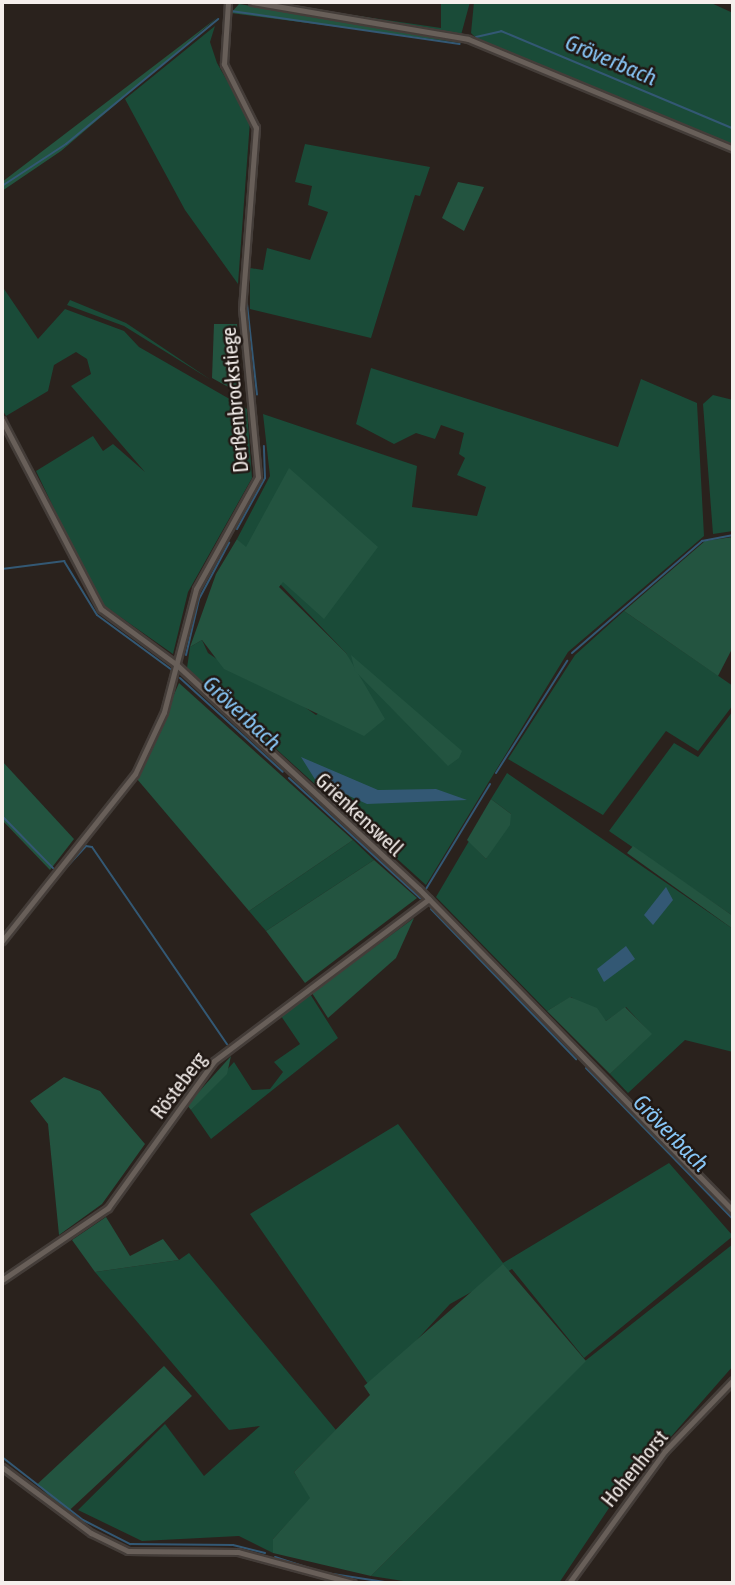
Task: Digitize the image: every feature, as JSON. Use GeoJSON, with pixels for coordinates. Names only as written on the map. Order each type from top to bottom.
{"type":"FeatureCollection","features":[{"type":"Feature","properties":{"kind":"street","name":"Derßenbrockstiege"},"geometry":{"type":"LineString","coordinates":[[2,942],[135,774],[177,665],[196,589],[259,471],[242,309],[256,125],[224,64],[228,2]]}},
{"type":"Feature","properties":{"kind":"street"},"geometry":{"type":"LineString","coordinates":[[252,2],[468,39],[733,148]]}},
{"type":"Feature","properties":{"kind":"street","name":"Grienkenswell"},"geometry":{"type":"LineString","coordinates":[[2,420],[94,601],[177,665],[429,899],[733,1211]]}},
{"type":"Feature","properties":{"kind":"street","name":"Rösteberg"},"geometry":{"type":"LineString","coordinates":[[2,1280],[108,1208],[214,1061],[429,899]]}},
{"type":"Feature","properties":{"kind":"street","name":"Hohenhorst"},"geometry":{"type":"LineString","coordinates":[[569,1583],[665,1451],[733,1380]]}},
{"type":"Feature","properties":{"kind":"street"},"geometry":{"type":"LineString","coordinates":[[2,1467],[91,1534],[128,1550],[237,1552],[353,1583]]}},
{"type":"Feature","properties":{"kind":"green space"},"geometry":{"type":"Polygon","coordinates":[[[263,2],[441,28],[441,2],[470,2],[461,35],[263,2]]]}},
{"type":"Feature","properties":{"kind":"green space"},"geometry":{"type":"Polygon","coordinates":[[[474,2],[709,2],[733,13],[731,144],[477,39],[471,33],[474,2]]]}},
{"type":"Feature","properties":{"kind":"green space"},"geometry":{"type":"Polygon","coordinates":[[[239,4],[454,40],[463,43],[231,13],[239,4]]]}},
{"type":"Feature","properties":{"kind":"green space"},"geometry":{"type":"Polygon","coordinates":[[[218,17],[61,151],[2,191],[2,182],[218,17]]]}},
{"type":"Feature","properties":{"kind":"green space"},"geometry":{"type":"Polygon","coordinates":[[[215,26],[210,42],[217,63],[250,121],[238,284],[185,210],[125,99],[215,26]]]}},
{"type":"Feature","properties":{"kind":"green space"},"geometry":{"type":"Polygon","coordinates":[[[305,144],[430,167],[420,196],[415,195],[371,338],[250,309],[250,268],[263,270],[267,248],[310,260],[328,212],[308,205],[312,186],[295,182],[305,144]]]}},
{"type":"Feature","properties":{"kind":"green space"},"geometry":{"type":"Polygon","coordinates":[[[458,182],[484,187],[464,231],[442,218],[458,182]]]}},
{"type":"Feature","properties":{"kind":"green space"},"geometry":{"type":"Polygon","coordinates":[[[2,286],[38,339],[65,309],[124,331],[139,347],[247,409],[252,478],[188,592],[173,654],[99,602],[36,471],[93,436],[103,451],[113,444],[145,472],[71,386],[91,374],[87,359],[76,352],[54,365],[48,391],[6,416],[2,409],[2,286]]]}},
{"type":"Feature","properties":{"kind":"green space"},"geometry":{"type":"Polygon","coordinates":[[[70,300],[126,323],[211,380],[124,326],[67,305],[70,300]]]}},
{"type":"Feature","properties":{"kind":"green space"},"geometry":{"type":"Polygon","coordinates":[[[214,324],[237,324],[241,394],[212,378],[214,324]]]}},
{"type":"Feature","properties":{"kind":"green space"},"geometry":{"type":"Polygon","coordinates":[[[371,368],[618,447],[641,379],[697,403],[704,536],[568,652],[426,885],[187,668],[190,647],[202,640],[208,653],[246,679],[286,694],[316,715],[361,686],[346,653],[237,539],[270,476],[263,414],[417,466],[412,507],[477,516],[486,487],[457,475],[465,458],[459,454],[464,433],[441,425],[435,439],[416,433],[394,444],[356,424],[371,368]]]}},
{"type":"Feature","properties":{"kind":"green space"},"geometry":{"type":"Polygon","coordinates":[[[713,395],[733,400],[733,531],[713,534],[703,404],[713,395]]]}},
{"type":"Feature","properties":{"kind":"green space"},"geometry":{"type":"Polygon","coordinates":[[[289,468],[378,547],[324,619],[283,582],[279,587],[346,653],[385,719],[364,736],[224,669],[202,640],[190,647],[216,574],[237,539],[246,547],[289,468]]]}},
{"type":"Feature","properties":{"kind":"green space"},"geometry":{"type":"Polygon","coordinates":[[[733,537],[733,647],[718,676],[624,611],[705,541],[733,537]]]}},
{"type":"Feature","properties":{"kind":"green space"},"geometry":{"type":"Polygon","coordinates":[[[624,611],[733,686],[733,705],[698,751],[666,731],[603,815],[508,759],[575,655],[624,611]]]}},
{"type":"Feature","properties":{"kind":"green space"},"geometry":{"type":"Polygon","coordinates":[[[351,655],[462,751],[459,758],[448,766],[355,671],[351,655]]]}},
{"type":"Feature","properties":{"kind":"green space"},"geometry":{"type":"Polygon","coordinates":[[[179,683],[353,840],[249,911],[137,779],[179,683]]]}},
{"type":"Feature","properties":{"kind":"green space"},"geometry":{"type":"Polygon","coordinates":[[[733,711],[733,916],[609,831],[674,743],[698,757],[733,711]]]}},
{"type":"Feature","properties":{"kind":"green space"},"geometry":{"type":"Polygon","coordinates":[[[2,761],[74,839],[50,870],[2,820],[2,761]]]}},
{"type":"Feature","properties":{"kind":"green space"},"geometry":{"type":"Polygon","coordinates":[[[507,773],[733,929],[733,1052],[685,1040],[628,1093],[610,1074],[651,1034],[626,1007],[606,1021],[571,997],[547,1011],[436,897],[469,841],[486,859],[511,814],[491,799],[507,773]]]}},
{"type":"Feature","properties":{"kind":"green space"},"geometry":{"type":"Polygon","coordinates":[[[491,799],[511,814],[510,825],[486,859],[467,840],[491,799]]]}},
{"type":"Feature","properties":{"kind":"green space"},"geometry":{"type":"Polygon","coordinates":[[[353,840],[374,860],[266,931],[249,911],[353,840]]]}},
{"type":"Feature","properties":{"kind":"green space"},"geometry":{"type":"Polygon","coordinates":[[[633,846],[733,916],[733,929],[627,853],[633,846]]]}},
{"type":"Feature","properties":{"kind":"green space"},"geometry":{"type":"Polygon","coordinates":[[[374,860],[417,898],[305,983],[266,931],[374,860]]]}},
{"type":"Feature","properties":{"kind":"green space"},"geometry":{"type":"Polygon","coordinates":[[[414,918],[396,958],[328,1018],[312,993],[414,918]]]}},
{"type":"Feature","properties":{"kind":"green space"},"geometry":{"type":"Polygon","coordinates":[[[310,994],[338,1038],[211,1139],[191,1110],[234,1062],[252,1090],[270,1089],[283,1072],[274,1062],[300,1044],[281,1016],[310,994]]]}},
{"type":"Feature","properties":{"kind":"green space"},"geometry":{"type":"Polygon","coordinates":[[[570,997],[597,1008],[606,1021],[625,1007],[652,1034],[610,1074],[547,1011],[570,997]]]}},
{"type":"Feature","properties":{"kind":"green space"},"geometry":{"type":"Polygon","coordinates":[[[231,1056],[227,1074],[191,1110],[187,1105],[231,1056]]]}},
{"type":"Feature","properties":{"kind":"green space"},"geometry":{"type":"Polygon","coordinates":[[[64,1077],[100,1091],[145,1144],[102,1204],[59,1235],[48,1124],[30,1101],[64,1077]]]}},
{"type":"Feature","properties":{"kind":"green space"},"geometry":{"type":"Polygon","coordinates":[[[398,1124],[503,1263],[669,1163],[733,1236],[584,1358],[512,1269],[450,1304],[390,1369],[368,1384],[250,1214],[398,1124]]]}},
{"type":"Feature","properties":{"kind":"green space"},"geometry":{"type":"Polygon","coordinates":[[[106,1217],[130,1256],[163,1239],[179,1260],[95,1272],[72,1240],[106,1217]]]}},
{"type":"Feature","properties":{"kind":"green space"},"geometry":{"type":"Polygon","coordinates":[[[733,1244],[733,1366],[611,1505],[559,1583],[416,1583],[371,1576],[585,1361],[733,1244]]]}},
{"type":"Feature","properties":{"kind":"green space"},"geometry":{"type":"Polygon","coordinates":[[[189,1253],[336,1430],[294,1472],[311,1498],[273,1539],[273,1553],[239,1536],[142,1541],[78,1510],[165,1424],[204,1476],[260,1426],[229,1430],[95,1272],[179,1260],[189,1253]]]}},
{"type":"Feature","properties":{"kind":"green space"},"geometry":{"type":"Polygon","coordinates":[[[503,1264],[586,1361],[371,1576],[273,1553],[273,1539],[310,1498],[294,1472],[370,1395],[364,1386],[503,1264]]]}},
{"type":"Feature","properties":{"kind":"green space"},"geometry":{"type":"Polygon","coordinates":[[[164,1366],[192,1396],[65,1514],[37,1484],[164,1366]]]}},
{"type":"Feature","properties":{"kind":"water"},"geometry":{"type":"Polygon","coordinates":[[[301,757],[378,790],[436,789],[467,800],[367,804],[316,781],[301,757]]]}},
{"type":"Feature","properties":{"kind":"water"},"geometry":{"type":"Polygon","coordinates":[[[666,887],[673,900],[653,925],[644,915],[666,887]]]}},
{"type":"Feature","properties":{"kind":"water"},"geometry":{"type":"Polygon","coordinates":[[[626,946],[635,959],[604,982],[597,969],[626,946]]]}},
{"type":"Feature","properties":{"kind":"waterway","name":"Gröverbach"},"geometry":{"type":"LineString","coordinates":[[231,11],[460,44]]}},
{"type":"Feature","properties":{"kind":"waterway","name":"Gröverbach"},"geometry":{"type":"LineString","coordinates":[[2,186],[66,144],[218,19]]}},
{"type":"Feature","properties":{"kind":"waterway","name":"Gröverbach"},"geometry":{"type":"LineString","coordinates":[[476,37],[501,31],[732,128]]}},
{"type":"Feature","properties":{"kind":"waterway"},"geometry":{"type":"LineString","coordinates":[[247,293],[249,272]]}},
{"type":"Feature","properties":{"kind":"waterway"},"geometry":{"type":"LineString","coordinates":[[247,304],[257,394]]}},
{"type":"Feature","properties":{"kind":"waterway"},"geometry":{"type":"LineString","coordinates":[[237,529],[265,478],[264,446]]}},
{"type":"Feature","properties":{"kind":"waterway"},"geometry":{"type":"LineString","coordinates":[[572,653],[702,541],[733,535]]}},
{"type":"Feature","properties":{"kind":"waterway"},"geometry":{"type":"LineString","coordinates":[[186,655],[199,599],[229,543]]}},
{"type":"Feature","properties":{"kind":"waterway","name":"Gröverbach"},"geometry":{"type":"LineString","coordinates":[[2,569],[64,561],[97,615],[172,670]]}},
{"type":"Feature","properties":{"kind":"waterway"},"geometry":{"type":"LineString","coordinates":[[496,773],[567,661]]}},
{"type":"Feature","properties":{"kind":"waterway","name":"Gröverbach"},"geometry":{"type":"LineString","coordinates":[[180,678],[283,772]]}},
{"type":"Feature","properties":{"kind":"waterway","name":"Gröverbach"},"geometry":{"type":"LineString","coordinates":[[289,778],[420,898]]}},
{"type":"Feature","properties":{"kind":"waterway"},"geometry":{"type":"LineString","coordinates":[[426,889],[490,784]]}},
{"type":"Feature","properties":{"kind":"waterway"},"geometry":{"type":"LineString","coordinates":[[2,816],[53,868]]}},
{"type":"Feature","properties":{"kind":"waterway"},"geometry":{"type":"LineString","coordinates":[[62,872],[86,846],[92,847],[227,1044]]}},
{"type":"Feature","properties":{"kind":"waterway","name":"Gröverbach"},"geometry":{"type":"LineString","coordinates":[[431,909],[576,1059]]}},
{"type":"Feature","properties":{"kind":"waterway","name":"Gröverbach"},"geometry":{"type":"LineString","coordinates":[[586,1068],[733,1219]]}},
{"type":"Feature","properties":{"kind":"waterway"},"geometry":{"type":"LineString","coordinates":[[2,1457],[83,1520],[130,1544],[233,1545],[265,1553]]}},
{"type":"Feature","properties":{"kind":"waterway"},"geometry":{"type":"LineString","coordinates":[[275,1557],[311,1569]]}},
{"type":"Feature","properties":{"kind":"waterway"},"geometry":{"type":"LineString","coordinates":[[326,1573],[391,1583]]}}]}
